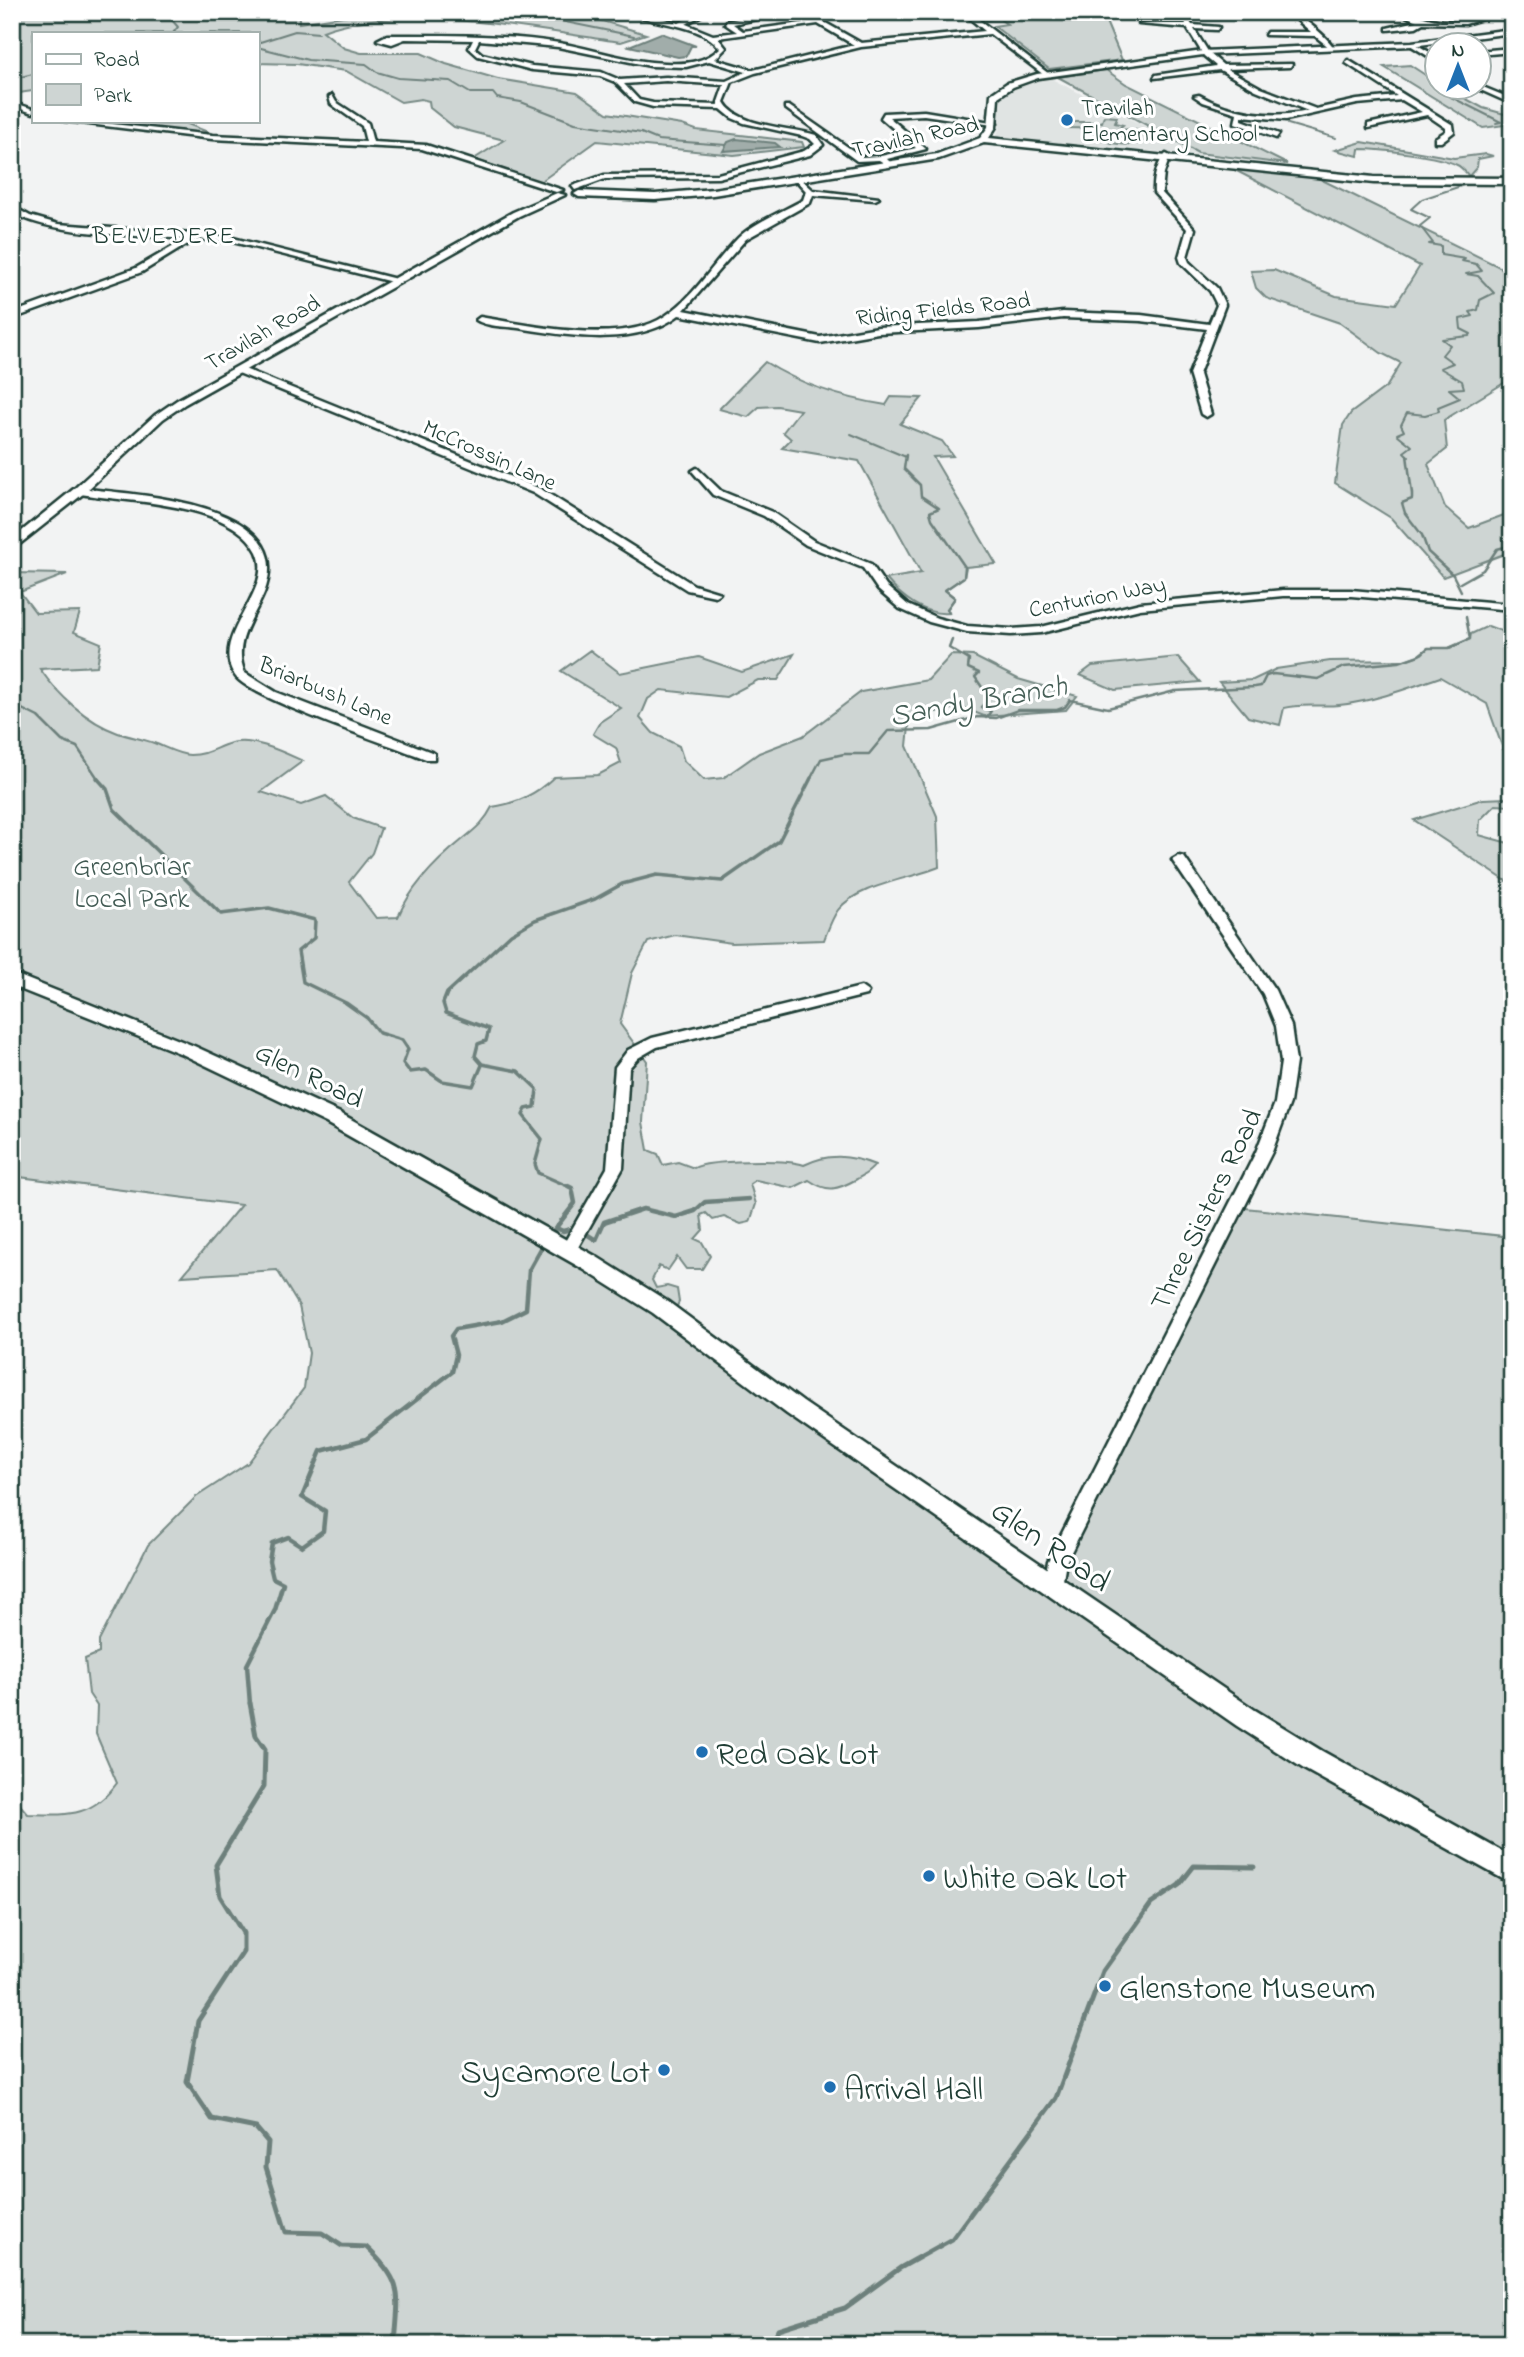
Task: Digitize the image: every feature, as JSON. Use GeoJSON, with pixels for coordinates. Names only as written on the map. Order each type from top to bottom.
{"type":"FeatureCollection","features":[{"type":"Feature","properties":{"kind":"main road"},"geometry":{"type":"LineString","coordinates":[[983,140],[993,123],[991,102],[997,93],[1010,85],[1046,74],[1203,53],[1412,44],[1512,31]]}},
{"type":"Feature","properties":{"kind":"main road","name":"Travilah Road"},"geometry":{"type":"LineString","coordinates":[[12,546],[79,491],[159,417],[399,278],[559,192],[676,196],[799,179],[885,161],[956,152],[983,140],[1166,156],[1374,180],[1512,181]]}},
{"type":"Feature","properties":{"kind":"main road","name":"Glen Road"},"geometry":{"type":"LineString","coordinates":[[12,979],[188,1050],[333,1118],[660,1307],[794,1408],[1138,1646],[1313,1760],[1512,1871]]}},
{"type":"Feature","properties":{"kind":"street"},"geometry":{"type":"LineString","coordinates":[[631,12],[715,37],[819,22],[859,45]]}},
{"type":"Feature","properties":{"kind":"street"},"geometry":{"type":"LineString","coordinates":[[639,16],[652,12]]}},
{"type":"Feature","properties":{"kind":"street"},"geometry":{"type":"LineString","coordinates":[[678,26],[704,12]]}},
{"type":"Feature","properties":{"kind":"street"},"geometry":{"type":"LineString","coordinates":[[741,32],[727,23],[787,12]]}},
{"type":"Feature","properties":{"kind":"street"},"geometry":{"type":"LineString","coordinates":[[819,22],[820,12]]}},
{"type":"Feature","properties":{"kind":"street"},"geometry":{"type":"LineString","coordinates":[[965,12],[1046,74]]}},
{"type":"Feature","properties":{"kind":"street"},"geometry":{"type":"LineString","coordinates":[[1291,12],[1332,47]]}},
{"type":"Feature","properties":{"kind":"street"},"geometry":{"type":"LineString","coordinates":[[1399,12],[1423,20],[1465,22],[1503,12]]}},
{"type":"Feature","properties":{"kind":"street"},"geometry":{"type":"LineString","coordinates":[[1136,15],[1207,19]]}},
{"type":"Feature","properties":{"kind":"street"},"geometry":{"type":"LineString","coordinates":[[1186,19],[1190,37],[1203,53],[1221,67],[1262,91],[1317,112]]}},
{"type":"Feature","properties":{"kind":"street"},"geometry":{"type":"LineString","coordinates":[[1389,29],[1416,25],[1423,20]]}},
{"type":"Feature","properties":{"kind":"street"},"geometry":{"type":"LineString","coordinates":[[1142,24],[1217,28]]}},
{"type":"Feature","properties":{"kind":"street"},"geometry":{"type":"LineString","coordinates":[[618,82],[666,79],[728,83],[753,72],[859,45],[991,32]]}},
{"type":"Feature","properties":{"kind":"street"},"geometry":{"type":"LineString","coordinates":[[1267,34],[1318,34]]}},
{"type":"Feature","properties":{"kind":"street"},"geometry":{"type":"LineString","coordinates":[[404,37],[477,38],[556,44],[666,65],[708,59],[753,72]]}},
{"type":"Feature","properties":{"kind":"street"},"geometry":{"type":"LineString","coordinates":[[708,59],[723,48],[715,37]]}},
{"type":"Feature","properties":{"kind":"street"},"geometry":{"type":"LineString","coordinates":[[1190,37],[1210,37]]}},
{"type":"Feature","properties":{"kind":"street"},"geometry":{"type":"LineString","coordinates":[[477,38],[472,48],[488,57],[532,68],[597,73],[618,82],[637,101],[670,107],[722,107],[739,119],[806,134],[817,140],[819,145],[807,153],[730,174],[684,178],[604,177],[577,191]]}},
{"type":"Feature","properties":{"kind":"street"},"geometry":{"type":"LineString","coordinates":[[1412,44],[1422,50]]}},
{"type":"Feature","properties":{"kind":"street"},"geometry":{"type":"LineString","coordinates":[[1492,52],[1512,50]]}},
{"type":"Feature","properties":{"kind":"street"},"geometry":{"type":"LineString","coordinates":[[597,73],[627,58]]}},
{"type":"Feature","properties":{"kind":"street"},"geometry":{"type":"LineString","coordinates":[[1348,62],[1452,129],[1438,141]]}},
{"type":"Feature","properties":{"kind":"street"},"geometry":{"type":"LineString","coordinates":[[1156,77],[1221,67],[1290,65]]}},
{"type":"Feature","properties":{"kind":"street"},"geometry":{"type":"LineString","coordinates":[[722,107],[728,83]]}},
{"type":"Feature","properties":{"kind":"street"},"geometry":{"type":"LineString","coordinates":[[1492,93],[1509,100]]}},
{"type":"Feature","properties":{"kind":"street"},"geometry":{"type":"LineString","coordinates":[[1197,96],[1205,102],[1244,113],[1286,118],[1357,102],[1401,98]]}},
{"type":"Feature","properties":{"kind":"street"},"geometry":{"type":"LineString","coordinates":[[332,97],[332,103],[365,125],[370,144]]}},
{"type":"Feature","properties":{"kind":"street"},"geometry":{"type":"LineString","coordinates":[[12,104],[32,111]]}},
{"type":"Feature","properties":{"kind":"street"},"geometry":{"type":"LineString","coordinates":[[787,107],[860,159],[885,161],[922,149],[884,116],[924,113],[993,123]]}},
{"type":"Feature","properties":{"kind":"street"},"geometry":{"type":"LineString","coordinates":[[1244,113],[1239,116],[1238,121],[1276,136]]}},
{"type":"Feature","properties":{"kind":"street"},"geometry":{"type":"LineString","coordinates":[[1371,126],[1427,113]]}},
{"type":"Feature","properties":{"kind":"street"},"geometry":{"type":"LineString","coordinates":[[77,122],[212,137],[437,149],[559,192]]}},
{"type":"Feature","properties":{"kind":"street"},"geometry":{"type":"LineString","coordinates":[[1166,156],[1156,182],[1156,191],[1191,229],[1183,257],[1185,263],[1220,298],[1221,305],[1214,327],[1194,374],[1206,414]]}},
{"type":"Feature","properties":{"kind":"street"},"geometry":{"type":"LineString","coordinates":[[799,179],[810,192],[875,198]]}},
{"type":"Feature","properties":{"kind":"street"},"geometry":{"type":"LineString","coordinates":[[480,320],[545,332],[595,335],[642,328],[680,312],[733,246],[762,225],[801,206],[810,197],[810,192]]}},
{"type":"Feature","properties":{"kind":"street"},"geometry":{"type":"LineString","coordinates":[[12,208],[27,218],[58,226],[198,235],[399,278]]}},
{"type":"Feature","properties":{"kind":"street"},"geometry":{"type":"LineString","coordinates":[[12,316],[139,270],[172,254],[198,235]]}},
{"type":"Feature","properties":{"kind":"street","name":"Riding Fields Road"},"geometry":{"type":"LineString","coordinates":[[680,312],[820,340],[878,330],[979,325],[1063,315],[1141,318],[1214,327]]}},
{"type":"Feature","properties":{"kind":"street","name":"McCrossin Lane"},"geometry":{"type":"LineString","coordinates":[[239,370],[528,487],[691,588],[715,593]]}},
{"type":"Feature","properties":{"kind":"street","name":"Centurion Way"},"geometry":{"type":"LineString","coordinates":[[697,471],[709,487],[727,498],[768,514],[810,543],[867,566],[882,588],[904,607],[933,620],[967,629],[996,632],[1041,630],[1140,606],[1283,593],[1351,593],[1512,607]]}},
{"type":"Feature","properties":{"kind":"street","name":"Briarbush Lane"},"geometry":{"type":"LineString","coordinates":[[79,491],[196,509],[241,529],[262,555],[265,574],[260,592],[234,646],[238,672],[250,683],[272,695],[430,756]]}},
{"type":"Feature","properties":{"kind":"street","name":"Three Sisters Road"},"geometry":{"type":"LineString","coordinates":[[1054,1586],[1058,1561],[1264,1152],[1285,1102],[1290,1074],[1286,1040],[1278,1009],[1256,966],[1179,860]]}},
{"type":"Feature","properties":{"kind":"street"},"geometry":{"type":"LineString","coordinates":[[552,1243],[615,1168],[622,1067],[625,1060],[638,1050],[671,1038],[861,992]]}},
{"type":"Feature","properties":{"kind":"shaded area"},"geometry":{"type":"Polygon","coordinates":[[[661,33],[696,46],[691,46],[686,56],[678,57],[629,46],[661,33]]]}},
{"type":"Feature","properties":{"kind":"shaded area","name":"Travilah Elementary School"},"geometry":{"type":"Polygon","coordinates":[[[1048,77],[1203,156],[996,137],[1000,126],[996,103],[999,96],[1019,83],[1048,77]]]}},
{"type":"Feature","properties":{"kind":"shaded area"},"geometry":{"type":"Polygon","coordinates":[[[736,139],[775,143],[780,147],[723,151],[728,142],[736,139]]]}},
{"type":"Feature","properties":{"kind":"green space"},"geometry":{"type":"Polygon","coordinates":[[[43,12],[304,12],[299,15],[299,23],[367,12],[572,12],[646,34],[621,42],[511,26],[430,18],[355,22],[323,31],[344,48],[361,53],[421,53],[446,64],[498,79],[577,92],[607,113],[682,125],[696,130],[802,142],[804,147],[734,155],[597,141],[540,182],[474,159],[504,140],[454,127],[430,108],[429,101],[421,99],[401,102],[346,71],[297,64],[259,63],[259,32],[32,32],[32,91],[12,94],[12,15],[43,12]]]}},
{"type":"Feature","properties":{"kind":"green space"},"geometry":{"type":"Polygon","coordinates":[[[976,12],[1102,12],[1122,60],[1049,69],[994,26],[1007,24],[999,19],[986,20],[976,12]]]}},
{"type":"Feature","properties":{"kind":"green space"},"geometry":{"type":"Polygon","coordinates":[[[1410,65],[1422,73],[1422,90],[1384,67],[1410,65]]]}},
{"type":"Feature","properties":{"kind":"green space"},"geometry":{"type":"Polygon","coordinates":[[[1106,70],[1126,84],[1287,164],[1198,153],[1058,77],[1106,70]]]}},
{"type":"Feature","properties":{"kind":"green space"},"geometry":{"type":"Polygon","coordinates":[[[1441,102],[1472,102],[1512,116],[1512,124],[1483,128],[1441,102]]]}},
{"type":"Feature","properties":{"kind":"green space"},"geometry":{"type":"Polygon","coordinates":[[[1104,116],[1117,117],[1115,123],[1123,125],[1117,130],[1135,129],[1149,141],[1135,144],[1107,142],[1095,135],[1110,129],[1070,128],[1072,122],[1102,122],[1104,116]]]}},
{"type":"Feature","properties":{"kind":"green space"},"geometry":{"type":"Polygon","coordinates":[[[110,122],[183,122],[223,138],[112,127],[110,122]]]}},
{"type":"Feature","properties":{"kind":"green space"},"geometry":{"type":"Polygon","coordinates":[[[1362,142],[1454,158],[1486,154],[1493,156],[1478,159],[1477,167],[1469,176],[1457,165],[1424,156],[1359,149],[1358,156],[1335,150],[1362,142]]]}},
{"type":"Feature","properties":{"kind":"green space"},"geometry":{"type":"Polygon","coordinates":[[[1227,166],[1314,176],[1512,273],[1512,378],[1444,420],[1447,449],[1428,464],[1445,507],[1469,528],[1512,512],[1512,551],[1443,577],[1391,518],[1335,483],[1343,425],[1351,413],[1387,386],[1401,363],[1381,353],[1340,323],[1266,298],[1256,288],[1251,271],[1274,270],[1336,296],[1396,304],[1420,266],[1227,166]]]}},
{"type":"Feature","properties":{"kind":"green space"},"geometry":{"type":"Polygon","coordinates":[[[765,362],[808,384],[854,399],[886,405],[891,397],[922,398],[900,424],[942,441],[953,456],[933,457],[996,564],[966,567],[964,577],[945,590],[955,598],[947,609],[949,613],[931,611],[914,604],[886,579],[921,573],[859,461],[782,448],[791,439],[783,432],[800,410],[777,406],[759,407],[748,417],[719,409],[765,362]]]}},
{"type":"Feature","properties":{"kind":"green space","name":"Greenbriar Local Park"},"geometry":{"type":"Polygon","coordinates":[[[12,573],[67,574],[20,592],[36,613],[80,612],[74,632],[101,643],[97,666],[40,669],[64,698],[84,715],[118,733],[186,755],[202,754],[240,742],[277,750],[303,761],[261,792],[301,805],[326,796],[353,818],[381,828],[372,853],[349,882],[376,918],[398,917],[425,875],[479,825],[492,807],[525,797],[554,777],[598,775],[621,763],[616,748],[593,734],[600,722],[621,708],[561,671],[590,650],[620,673],[699,657],[742,672],[794,654],[778,680],[758,680],[726,697],[661,690],[648,699],[640,718],[653,733],[679,746],[684,761],[704,780],[723,778],[759,753],[803,736],[861,692],[928,680],[951,655],[973,656],[1018,679],[1077,696],[1066,710],[984,716],[961,707],[910,717],[907,746],[937,816],[939,867],[858,894],[838,910],[824,940],[732,943],[675,935],[648,942],[632,973],[620,1024],[647,1061],[643,1122],[648,1150],[658,1154],[663,1165],[678,1162],[694,1168],[715,1163],[765,1161],[804,1165],[839,1157],[875,1165],[857,1179],[833,1189],[809,1180],[793,1188],[756,1180],[750,1184],[756,1204],[750,1222],[741,1224],[724,1217],[713,1220],[706,1213],[701,1215],[703,1230],[695,1239],[702,1242],[710,1256],[702,1269],[686,1269],[677,1257],[668,1270],[659,1266],[652,1280],[656,1288],[667,1286],[677,1289],[679,1302],[672,1316],[1054,1585],[1236,1207],[1512,1237],[1512,2345],[12,2345],[12,1796],[28,1814],[67,1814],[98,1803],[117,1783],[96,1734],[97,1706],[89,1694],[85,1659],[99,1653],[99,1641],[148,1545],[196,1497],[248,1463],[304,1388],[309,1353],[299,1306],[277,1270],[182,1276],[241,1205],[12,1176],[12,573]]]}},
{"type":"Feature","properties":{"kind":"green space"},"geometry":{"type":"Polygon","coordinates":[[[1488,626],[1512,635],[1512,655],[1504,657],[1512,674],[1512,750],[1503,749],[1487,704],[1440,677],[1365,701],[1284,708],[1280,725],[1248,717],[1219,682],[1253,680],[1276,669],[1330,661],[1405,660],[1422,654],[1428,648],[1449,648],[1470,639],[1471,634],[1488,626]]]}},
{"type":"Feature","properties":{"kind":"green space"},"geometry":{"type":"Polygon","coordinates":[[[1178,657],[1200,682],[1115,690],[1080,675],[1092,666],[1178,657]]]}},
{"type":"Feature","properties":{"kind":"green space"},"geometry":{"type":"Polygon","coordinates":[[[1507,798],[1512,801],[1512,806],[1495,805],[1480,820],[1479,835],[1512,844],[1512,885],[1414,820],[1483,799],[1507,798]]]}},
{"type":"Feature","properties":{"kind":"waterway"},"geometry":{"type":"LineString","coordinates":[[174,32],[178,27],[171,19],[180,12]]}},
{"type":"Feature","properties":{"kind":"waterway"},"geometry":{"type":"LineString","coordinates":[[482,19],[536,16],[634,36]]}},
{"type":"Feature","properties":{"kind":"waterway"},"geometry":{"type":"LineString","coordinates":[[259,42],[295,31],[319,33]]}},
{"type":"Feature","properties":{"kind":"waterway"},"geometry":{"type":"LineString","coordinates":[[259,48],[308,60],[366,64],[377,72],[398,78],[450,81],[470,93],[493,93],[497,98],[521,102],[575,123],[641,133],[658,140],[726,145]]}},
{"type":"Feature","properties":{"kind":"waterway"},"geometry":{"type":"LineString","coordinates":[[12,79],[32,74]]}},
{"type":"Feature","properties":{"kind":"waterway"},"geometry":{"type":"LineString","coordinates":[[1461,102],[1501,122],[1496,123]]}},
{"type":"Feature","properties":{"kind":"waterway"},"geometry":{"type":"LineString","coordinates":[[1288,124],[1336,138]]}},
{"type":"Feature","properties":{"kind":"waterway","name":"Sandy Branch"},"geometry":{"type":"LineString","coordinates":[[1489,179],[1512,174]]}},
{"type":"Feature","properties":{"kind":"waterway","name":"Sandy Branch"},"geometry":{"type":"LineString","coordinates":[[1407,455],[1404,452],[1412,446],[1397,434],[1404,431],[1401,425],[1407,413],[1425,415],[1439,411],[1438,407],[1460,398],[1449,389],[1464,388],[1462,381],[1440,368],[1453,363],[1442,355],[1450,345],[1442,339],[1469,336],[1471,334],[1461,329],[1460,319],[1473,316],[1470,312],[1478,310],[1480,300],[1494,293],[1478,276],[1466,274],[1482,271],[1476,264],[1462,261],[1465,259],[1441,255],[1441,246],[1429,244],[1433,243],[1420,226],[1430,218],[1411,209],[1422,199],[1467,184]]}},
{"type":"Feature","properties":{"kind":"waterway"},"geometry":{"type":"LineString","coordinates":[[851,434],[906,457]]}},
{"type":"Feature","properties":{"kind":"waterway","name":"Sandy Branch"},"geometry":{"type":"LineString","coordinates":[[1407,455],[1412,499],[1402,503],[1405,513],[1422,535],[1428,552],[1453,575],[1461,591]]}},
{"type":"Feature","properties":{"kind":"waterway"},"geometry":{"type":"LineString","coordinates":[[906,457],[904,469],[920,485],[921,496],[939,508],[930,512],[932,519],[965,567],[964,577],[945,590],[955,598],[947,609],[949,613]]}},
{"type":"Feature","properties":{"kind":"waterway"},"geometry":{"type":"LineString","coordinates":[[1460,583],[1483,570],[1497,549],[1512,545]]}},
{"type":"Feature","properties":{"kind":"waterway","name":"Sandy Branch"},"geometry":{"type":"LineString","coordinates":[[986,717],[996,718],[1018,710],[1057,710],[1065,707],[1070,700],[1108,708],[1175,691],[1255,687],[1261,686],[1266,676],[1273,674],[1318,679],[1344,667],[1399,662],[1419,655],[1428,648],[1449,648],[1470,639],[1466,617]]}},
{"type":"Feature","properties":{"kind":"waterway"},"geometry":{"type":"LineString","coordinates":[[952,640],[949,648],[969,660],[968,668],[979,673],[975,677],[986,693],[987,701],[981,707],[991,711],[986,717]]}},
{"type":"Feature","properties":{"kind":"waterway"},"geometry":{"type":"LineString","coordinates":[[12,704],[38,717],[62,741],[77,747],[99,780]]}},
{"type":"Feature","properties":{"kind":"waterway","name":"Sandy Branch"},"geometry":{"type":"LineString","coordinates":[[810,780],[821,759],[844,754],[869,754],[888,731],[931,730],[977,717],[986,717]]}},
{"type":"Feature","properties":{"kind":"waterway"},"geometry":{"type":"LineString","coordinates":[[97,778],[107,789],[114,809],[221,914],[269,908],[315,920],[314,938],[298,951],[303,982],[346,1003],[367,1018],[379,1033],[402,1040],[408,1049],[403,1063],[410,1072],[426,1070],[442,1081],[473,1086],[482,1065]]}},
{"type":"Feature","properties":{"kind":"waterway","name":"Sandy Branch"},"geometry":{"type":"LineString","coordinates":[[572,1188],[538,1173],[535,1164],[542,1139],[523,1115],[526,1109],[535,1107],[537,1089],[518,1071],[482,1064],[475,1056],[478,1044],[486,1041],[489,1029],[446,1013],[443,1003],[447,993],[511,934],[535,920],[595,899],[622,884],[657,875],[722,881],[779,841],[811,778]]}},
{"type":"Feature","properties":{"kind":"waterway","name":"Sandy Branch"},"geometry":{"type":"LineString","coordinates":[[568,1186],[572,1188]]}},
{"type":"Feature","properties":{"kind":"waterway","name":"Sandy Branch"},"geometry":{"type":"LineString","coordinates":[[551,1234],[575,1203],[572,1188]]}},
{"type":"Feature","properties":{"kind":"waterway"},"geometry":{"type":"LineString","coordinates":[[588,1235],[596,1240],[604,1222],[643,1209],[676,1217],[695,1211],[705,1202],[749,1199]]}},
{"type":"Feature","properties":{"kind":"waterway"},"geometry":{"type":"LineString","coordinates":[[556,1228],[563,1231],[574,1228]]}},
{"type":"Feature","properties":{"kind":"waterway","name":"Sandy Branch"},"geometry":{"type":"LineString","coordinates":[[250,1704],[247,1665],[275,1610],[283,1583],[273,1578],[269,1561],[272,1543],[288,1537],[302,1546],[323,1531],[325,1511],[302,1497],[321,1451],[366,1439],[452,1372],[456,1355],[451,1336],[456,1329],[502,1321],[526,1309],[529,1270],[544,1243]]}},
{"type":"Feature","properties":{"kind":"waterway","name":"Sandy Branch"},"geometry":{"type":"LineString","coordinates":[[250,1703],[256,1736],[265,1749],[264,1786],[216,1865],[220,1896],[243,1933],[243,1952],[198,2021],[187,2082],[212,2119],[256,2128],[268,2142],[266,2167],[286,2232],[322,2233],[342,2246],[366,2247],[388,2271],[397,2291],[395,2345]]}},
{"type":"Feature","properties":{"kind":"waterway"},"geometry":{"type":"LineString","coordinates":[[770,2345],[778,2329],[845,2308],[900,2268],[952,2239],[1056,2098],[1103,1971],[1151,1904],[1179,1885],[1194,1866],[1254,1867]]}},
{"type":"Feature","properties":{"kind":"place","name":"Travilah Elementary School"},"geometry":{"type":"Point","coordinates":[1067,120]}},
{"type":"Feature","properties":{"kind":"place","name":"Red Oak Lot"},"geometry":{"type":"Point","coordinates":[702,1752]}},
{"type":"Feature","properties":{"kind":"place","name":"White Oak Lot"},"geometry":{"type":"Point","coordinates":[929,1876]}},
{"type":"Feature","properties":{"kind":"place","name":"Glenstone Museum"},"geometry":{"type":"Point","coordinates":[1105,1986]}},
{"type":"Feature","properties":{"kind":"place","name":"Sycamore Lot"},"geometry":{"type":"Point","coordinates":[664,2070]}},
{"type":"Feature","properties":{"kind":"place","name":"Arrival Hall"},"geometry":{"type":"Point","coordinates":[830,2087]}},
{"type":"Feature","properties":{"kind":"district","name":"BELVEDERE"},"geometry":{"type":"Point","coordinates":[164,235]}}]}
